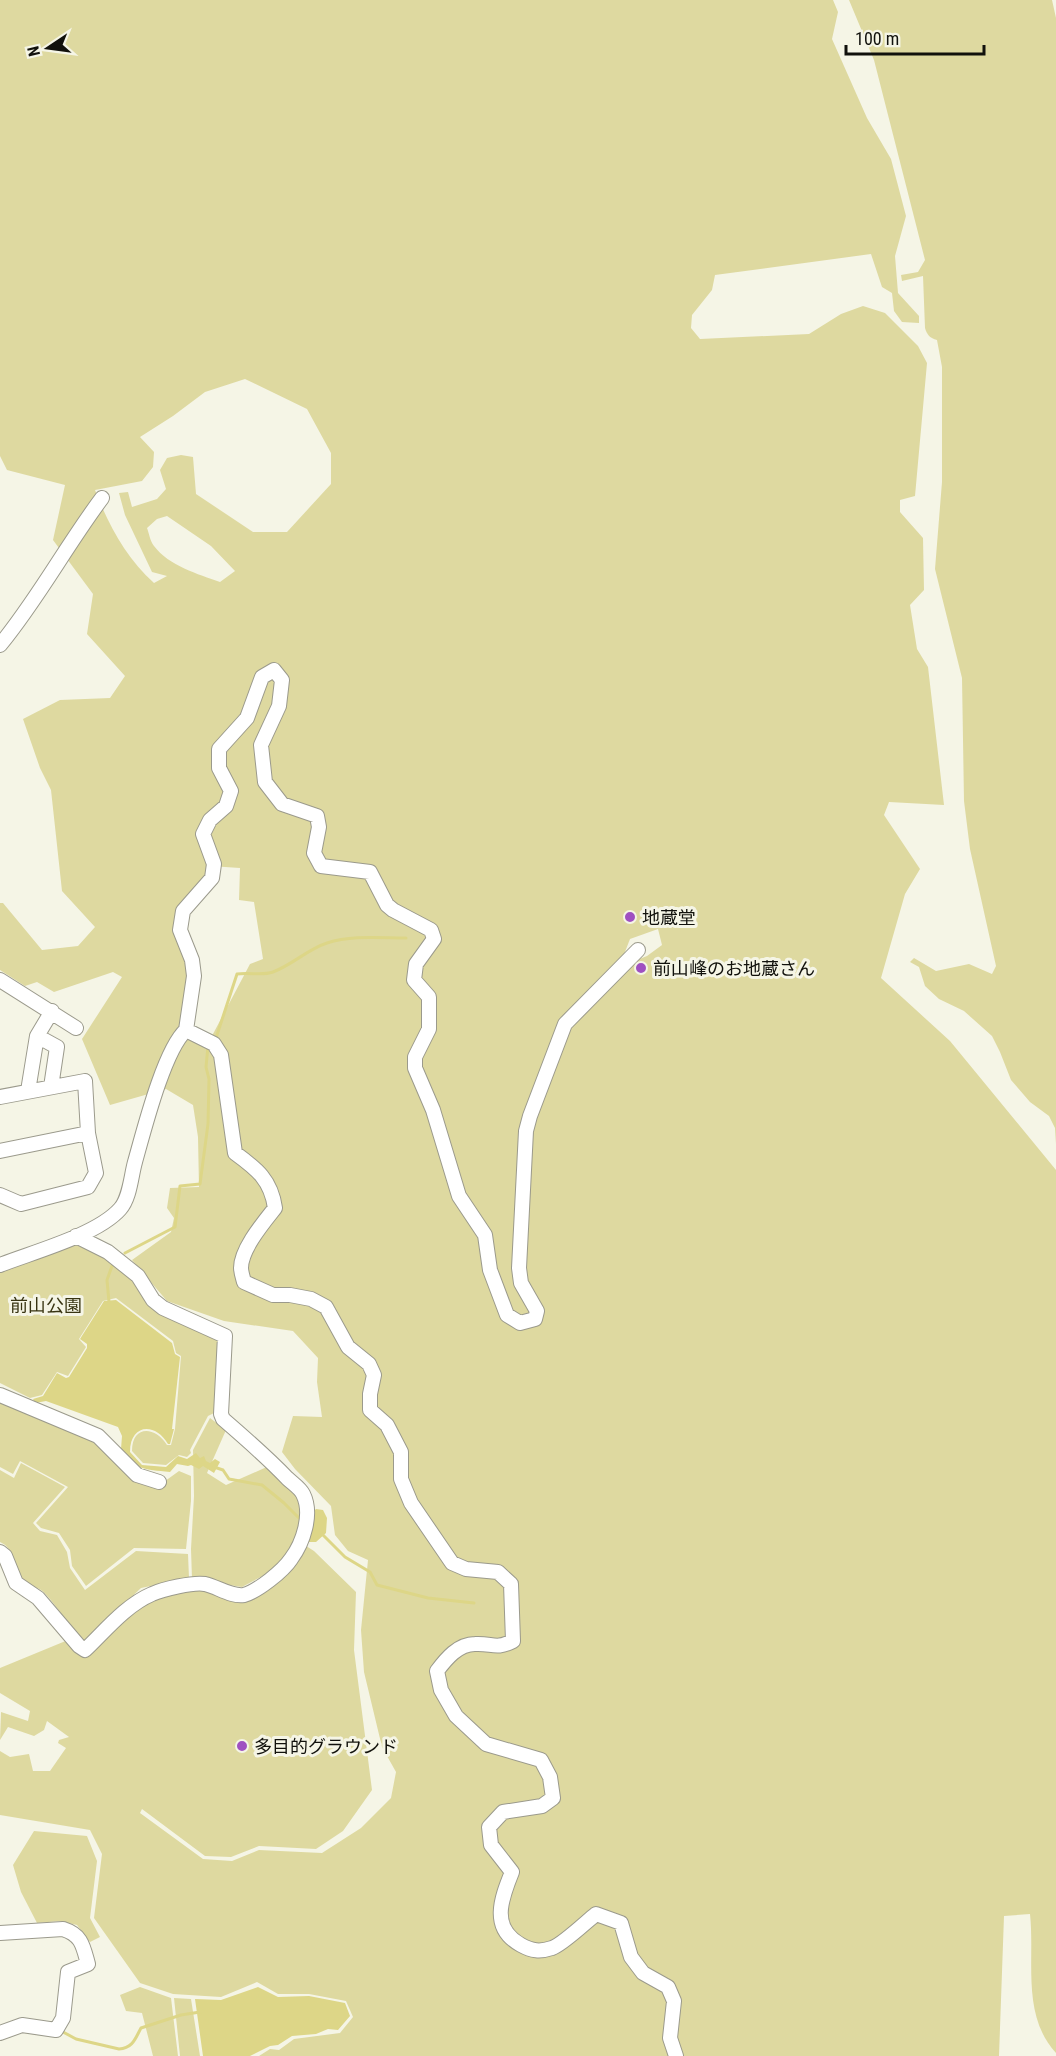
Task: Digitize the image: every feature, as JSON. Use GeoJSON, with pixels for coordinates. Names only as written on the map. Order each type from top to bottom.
{"type":"FeatureCollection","features":[{"type":"Feature","properties":{"kind":"street"},"geometry":{"type":"LineString","coordinates":[[0,645],[19,621],[75,533],[102,498]]}},
{"type":"Feature","properties":{"kind":"street"},"geometry":{"type":"LineString","coordinates":[[0,1264],[98,1226],[121,1208],[161,1076],[177,1038],[186,1030],[194,976],[192,960],[180,930],[183,911],[212,878],[214,864],[204,834],[210,820],[226,806],[231,791],[219,768],[219,749],[248,718],[262,677],[274,670],[282,680],[279,706],[261,745],[266,782],[282,804],[317,816],[319,827],[314,854],[321,866],[370,872],[387,905],[431,930],[434,939],[416,964],[414,980],[429,997],[429,1029],[415,1057],[415,1068],[433,1110],[459,1196],[485,1235],[490,1270],[507,1315],[520,1323],[535,1319],[537,1311],[521,1283],[519,1268],[526,1131],[530,1116],[565,1023],[638,950]]}},
{"type":"Feature","properties":{"kind":"street"},"geometry":{"type":"LineString","coordinates":[[0,980],[76,1028]]}},
{"type":"Feature","properties":{"kind":"street"},"geometry":{"type":"LineString","coordinates":[[28,1091],[37,1036],[52,1011]]}},
{"type":"Feature","properties":{"kind":"street"},"geometry":{"type":"LineString","coordinates":[[186,1030],[205,1038],[220,1051],[235,1153],[257,1169],[273,1192],[275,1208],[248,1247],[241,1266],[244,1282],[273,1295],[311,1299],[326,1307],[348,1347],[369,1364],[374,1375],[370,1394],[370,1410],[387,1425],[401,1452],[401,1479],[417,1513],[452,1563],[466,1569],[498,1572],[511,1584],[513,1641],[501,1647],[473,1643],[449,1654],[436,1671],[441,1690],[456,1716],[486,1744],[541,1760],[550,1777],[554,1798],[542,1806],[503,1812],[489,1827],[491,1845],[512,1872],[502,1897],[501,1919],[512,1940],[533,1951],[554,1948],[596,1914],[621,1923],[631,1957],[643,1974],[668,1987],[674,2001],[670,2038],[676,2056]]}},
{"type":"Feature","properties":{"kind":"street"},"geometry":{"type":"LineString","coordinates":[[37,1036],[57,1047],[51,1087]]}},
{"type":"Feature","properties":{"kind":"street"},"geometry":{"type":"LineString","coordinates":[[0,1097],[85,1081],[88,1133],[96,1173],[88,1187],[21,1204],[0,1195]]}},
{"type":"Feature","properties":{"kind":"street"},"geometry":{"type":"LineString","coordinates":[[0,1150],[88,1133]]}},
{"type":"Feature","properties":{"kind":"street"},"geometry":{"type":"LineString","coordinates":[[0,1552],[5,1556],[16,1583],[38,1598],[85,1650],[124,1613],[152,1594],[194,1584],[205,1584],[229,1593],[242,1595],[250,1593],[287,1565],[298,1546],[307,1519],[303,1494],[278,1468],[223,1419],[221,1414],[225,1336],[163,1308],[153,1300],[138,1276],[108,1252],[76,1236]]}},
{"type":"Feature","properties":{"kind":"street"},"geometry":{"type":"LineString","coordinates":[[0,1395],[98,1436],[137,1475],[159,1482]]}},
{"type":"Feature","properties":{"kind":"street"},"geometry":{"type":"LineString","coordinates":[[0,1933],[63,1929],[72,1932],[78,1937],[88,1964],[68,1972],[63,2018],[56,2030],[22,2025],[0,2033]]}},
{"type":"Feature","properties":{"kind":"green space"},"geometry":{"type":"Polygon","coordinates":[[[0,0],[833,0],[838,12],[832,39],[867,118],[891,159],[906,216],[895,256],[898,293],[919,316],[919,323],[902,322],[894,311],[892,293],[882,287],[871,254],[715,275],[712,290],[692,315],[691,328],[700,339],[809,334],[841,314],[863,306],[885,313],[918,346],[927,363],[915,496],[900,500],[900,512],[923,538],[924,590],[910,605],[917,649],[928,667],[944,805],[889,802],[884,815],[920,869],[905,894],[881,978],[950,1041],[1056,1170],[1056,2053],[1045,2038],[1034,2004],[1030,1914],[1004,1916],[999,2056],[259,2056],[270,2049],[279,2050],[294,2039],[340,2033],[353,2017],[346,2001],[309,1994],[278,1994],[257,1982],[221,1997],[173,1994],[140,1983],[94,1918],[102,1854],[90,1830],[0,1815],[0,1751],[10,1757],[29,1754],[33,1771],[50,1771],[66,1748],[58,1743],[59,1740],[69,1737],[47,1721],[44,1730],[34,1736],[8,1727],[0,1740],[1,1712],[28,1721],[30,1711],[0,1693],[0,1668],[68,1640],[80,1653],[155,1597],[195,1587],[243,1600],[303,1544],[314,1551],[356,1592],[354,1650],[372,1790],[343,1831],[316,1849],[259,1846],[231,1857],[205,1856],[142,1809],[140,1813],[203,1859],[232,1861],[259,1850],[322,1853],[361,1828],[391,1798],[396,1772],[382,1747],[364,1672],[361,1630],[368,1560],[348,1551],[335,1535],[331,1506],[282,1452],[293,1416],[322,1417],[317,1382],[318,1358],[293,1331],[224,1321],[167,1301],[132,1260],[171,1232],[174,1218],[167,1208],[170,1188],[199,1187],[198,1137],[193,1105],[166,1089],[110,1105],[82,1039],[122,977],[113,972],[54,992],[37,982],[25,986],[0,970],[0,903],[3,903],[42,950],[78,946],[95,927],[62,891],[51,790],[40,768],[23,719],[60,700],[110,698],[125,676],[87,634],[93,594],[53,540],[65,485],[7,470],[0,456],[0,0]],[[245,379],[205,392],[140,437],[154,452],[153,467],[142,481],[95,490],[126,552],[154,583],[167,576],[152,572],[125,515],[119,493],[128,492],[132,507],[157,499],[166,489],[160,470],[167,458],[181,455],[193,457],[196,494],[253,532],[287,532],[331,484],[331,453],[307,409],[245,379]],[[167,516],[157,519],[147,528],[153,544],[168,559],[220,582],[235,571],[211,546],[167,516]],[[210,866],[208,876],[181,908],[190,976],[180,1031],[205,1042],[213,1034],[250,964],[263,959],[254,902],[239,900],[240,868],[210,866]],[[658,929],[630,939],[623,957],[632,962],[647,956],[662,945],[658,929]]]}},
{"type":"Feature","properties":{"kind":"green space"},"geometry":{"type":"Polygon","coordinates":[[[849,0],[1052,0],[1056,18],[1056,1144],[1055,1128],[1049,1116],[1030,1102],[1011,1080],[992,1036],[964,1011],[939,999],[925,986],[919,967],[910,962],[914,958],[936,971],[969,964],[992,974],[996,966],[970,849],[964,801],[962,678],[935,569],[942,482],[942,367],[937,340],[929,336],[925,328],[923,276],[902,281],[901,275],[918,272],[925,260],[874,60],[849,0]]]}},
{"type":"Feature","properties":{"kind":"green space","name":"前山公園"},"geometry":{"type":"Polygon","coordinates":[[[73,1244],[111,1262],[128,1274],[141,1290],[218,1338],[221,1346],[216,1412],[208,1416],[187,1457],[179,1455],[166,1465],[143,1463],[132,1451],[136,1436],[145,1431],[156,1434],[167,1445],[171,1445],[175,1429],[181,1356],[176,1353],[173,1341],[116,1298],[103,1301],[79,1339],[86,1347],[68,1376],[57,1372],[42,1395],[30,1398],[0,1383],[0,1272],[73,1244]]]}},
{"type":"Feature","properties":{"kind":"green space"},"geometry":{"type":"Polygon","coordinates":[[[0,1400],[99,1441],[161,1484],[179,1471],[191,1476],[186,1549],[134,1548],[86,1586],[72,1566],[70,1550],[59,1533],[41,1528],[36,1523],[68,1487],[20,1461],[13,1474],[0,1467],[0,1400]]]}},
{"type":"Feature","properties":{"kind":"green space"},"geometry":{"type":"Polygon","coordinates":[[[210,1418],[226,1430],[207,1473],[226,1485],[269,1466],[300,1499],[302,1513],[299,1530],[288,1554],[268,1573],[242,1587],[192,1579],[193,1450],[210,1418]]]}},
{"type":"Feature","properties":{"kind":"green space"},"geometry":{"type":"Polygon","coordinates":[[[21,1463],[65,1487],[33,1523],[40,1531],[57,1535],[67,1552],[70,1568],[85,1590],[136,1551],[188,1554],[189,1578],[141,1588],[83,1643],[45,1594],[20,1578],[9,1549],[0,1542],[0,1470],[14,1478],[21,1463]]]}},
{"type":"Feature","properties":{"kind":"green space"},"geometry":{"type":"Polygon","coordinates":[[[34,1831],[87,1836],[97,1861],[90,1918],[100,1937],[90,1942],[77,1925],[60,1921],[37,1923],[21,1892],[13,1865],[34,1831]]]}},
{"type":"Feature","properties":{"kind":"green space"},"geometry":{"type":"Polygon","coordinates":[[[140,1987],[171,1998],[178,2056],[153,2056],[142,2013],[126,2011],[120,1995],[140,1987]]]}},
{"type":"Feature","properties":{"kind":"green space"},"geometry":{"type":"Polygon","coordinates":[[[174,1998],[191,1999],[200,2056],[180,2056],[174,1998]]]}},
{"type":"Feature","properties":{"kind":"shaded area"},"geometry":{"type":"Polygon","coordinates":[[[116,1300],[172,1343],[175,1354],[180,1357],[172,1429],[174,1429],[170,1444],[157,1432],[144,1429],[134,1436],[130,1452],[142,1465],[166,1467],[178,1456],[187,1459],[196,1453],[200,1458],[204,1456],[210,1463],[215,1459],[220,1462],[214,1473],[203,1466],[199,1469],[191,1465],[177,1464],[170,1472],[142,1468],[121,1449],[122,1436],[118,1427],[46,1401],[35,1403],[33,1399],[43,1396],[57,1373],[66,1378],[69,1377],[87,1348],[87,1344],[80,1339],[104,1301],[116,1300]]]}},
{"type":"Feature","properties":{"kind":"shaded area"},"geometry":{"type":"Polygon","coordinates":[[[316,1509],[323,1510],[327,1518],[326,1533],[316,1542],[309,1542],[307,1537],[313,1525],[312,1513],[316,1509]]]}},
{"type":"Feature","properties":{"kind":"shaded area"},"geometry":{"type":"Polygon","coordinates":[[[258,1987],[278,1997],[309,1996],[345,2003],[350,2016],[338,2030],[328,2029],[316,2034],[292,2036],[278,2045],[270,2046],[250,2056],[203,2056],[195,1999],[221,2000],[258,1987]]]}},
{"type":"Feature","properties":{"kind":"waterway"},"geometry":{"type":"LineString","coordinates":[[216,1038],[237,974],[273,972],[320,946],[337,940],[366,937],[406,938]]}},
{"type":"Feature","properties":{"kind":"waterway"},"geometry":{"type":"LineString","coordinates":[[125,1253],[175,1227],[180,1186],[200,1184],[208,1124],[209,1079],[206,1067],[208,1046]]}},
{"type":"Feature","properties":{"kind":"waterway"},"geometry":{"type":"LineString","coordinates":[[109,1302],[107,1280],[112,1266]]}},
{"type":"Feature","properties":{"kind":"waterway"},"geometry":{"type":"LineString","coordinates":[[214,1467],[223,1470],[229,1479],[262,1485],[299,1518]]}},
{"type":"Feature","properties":{"kind":"waterway"},"geometry":{"type":"LineString","coordinates":[[322,1534],[345,1557],[370,1572],[377,1585],[428,1598],[474,1603]]}},
{"type":"Feature","properties":{"kind":"waterway"},"geometry":{"type":"LineString","coordinates":[[63,2032],[76,2039],[119,2049],[131,2045],[141,2028],[181,2015],[200,2012]]}},
{"type":"Feature","properties":{"kind":"place","name":"地蔵堂"},"geometry":{"type":"Point","coordinates":[630,917]}},
{"type":"Feature","properties":{"kind":"place","name":"前山峰のお地蔵さん"},"geometry":{"type":"Point","coordinates":[641,968]}},
{"type":"Feature","properties":{"kind":"place","name":"多目的グラウンド"},"geometry":{"type":"Point","coordinates":[242,1746]}}]}
